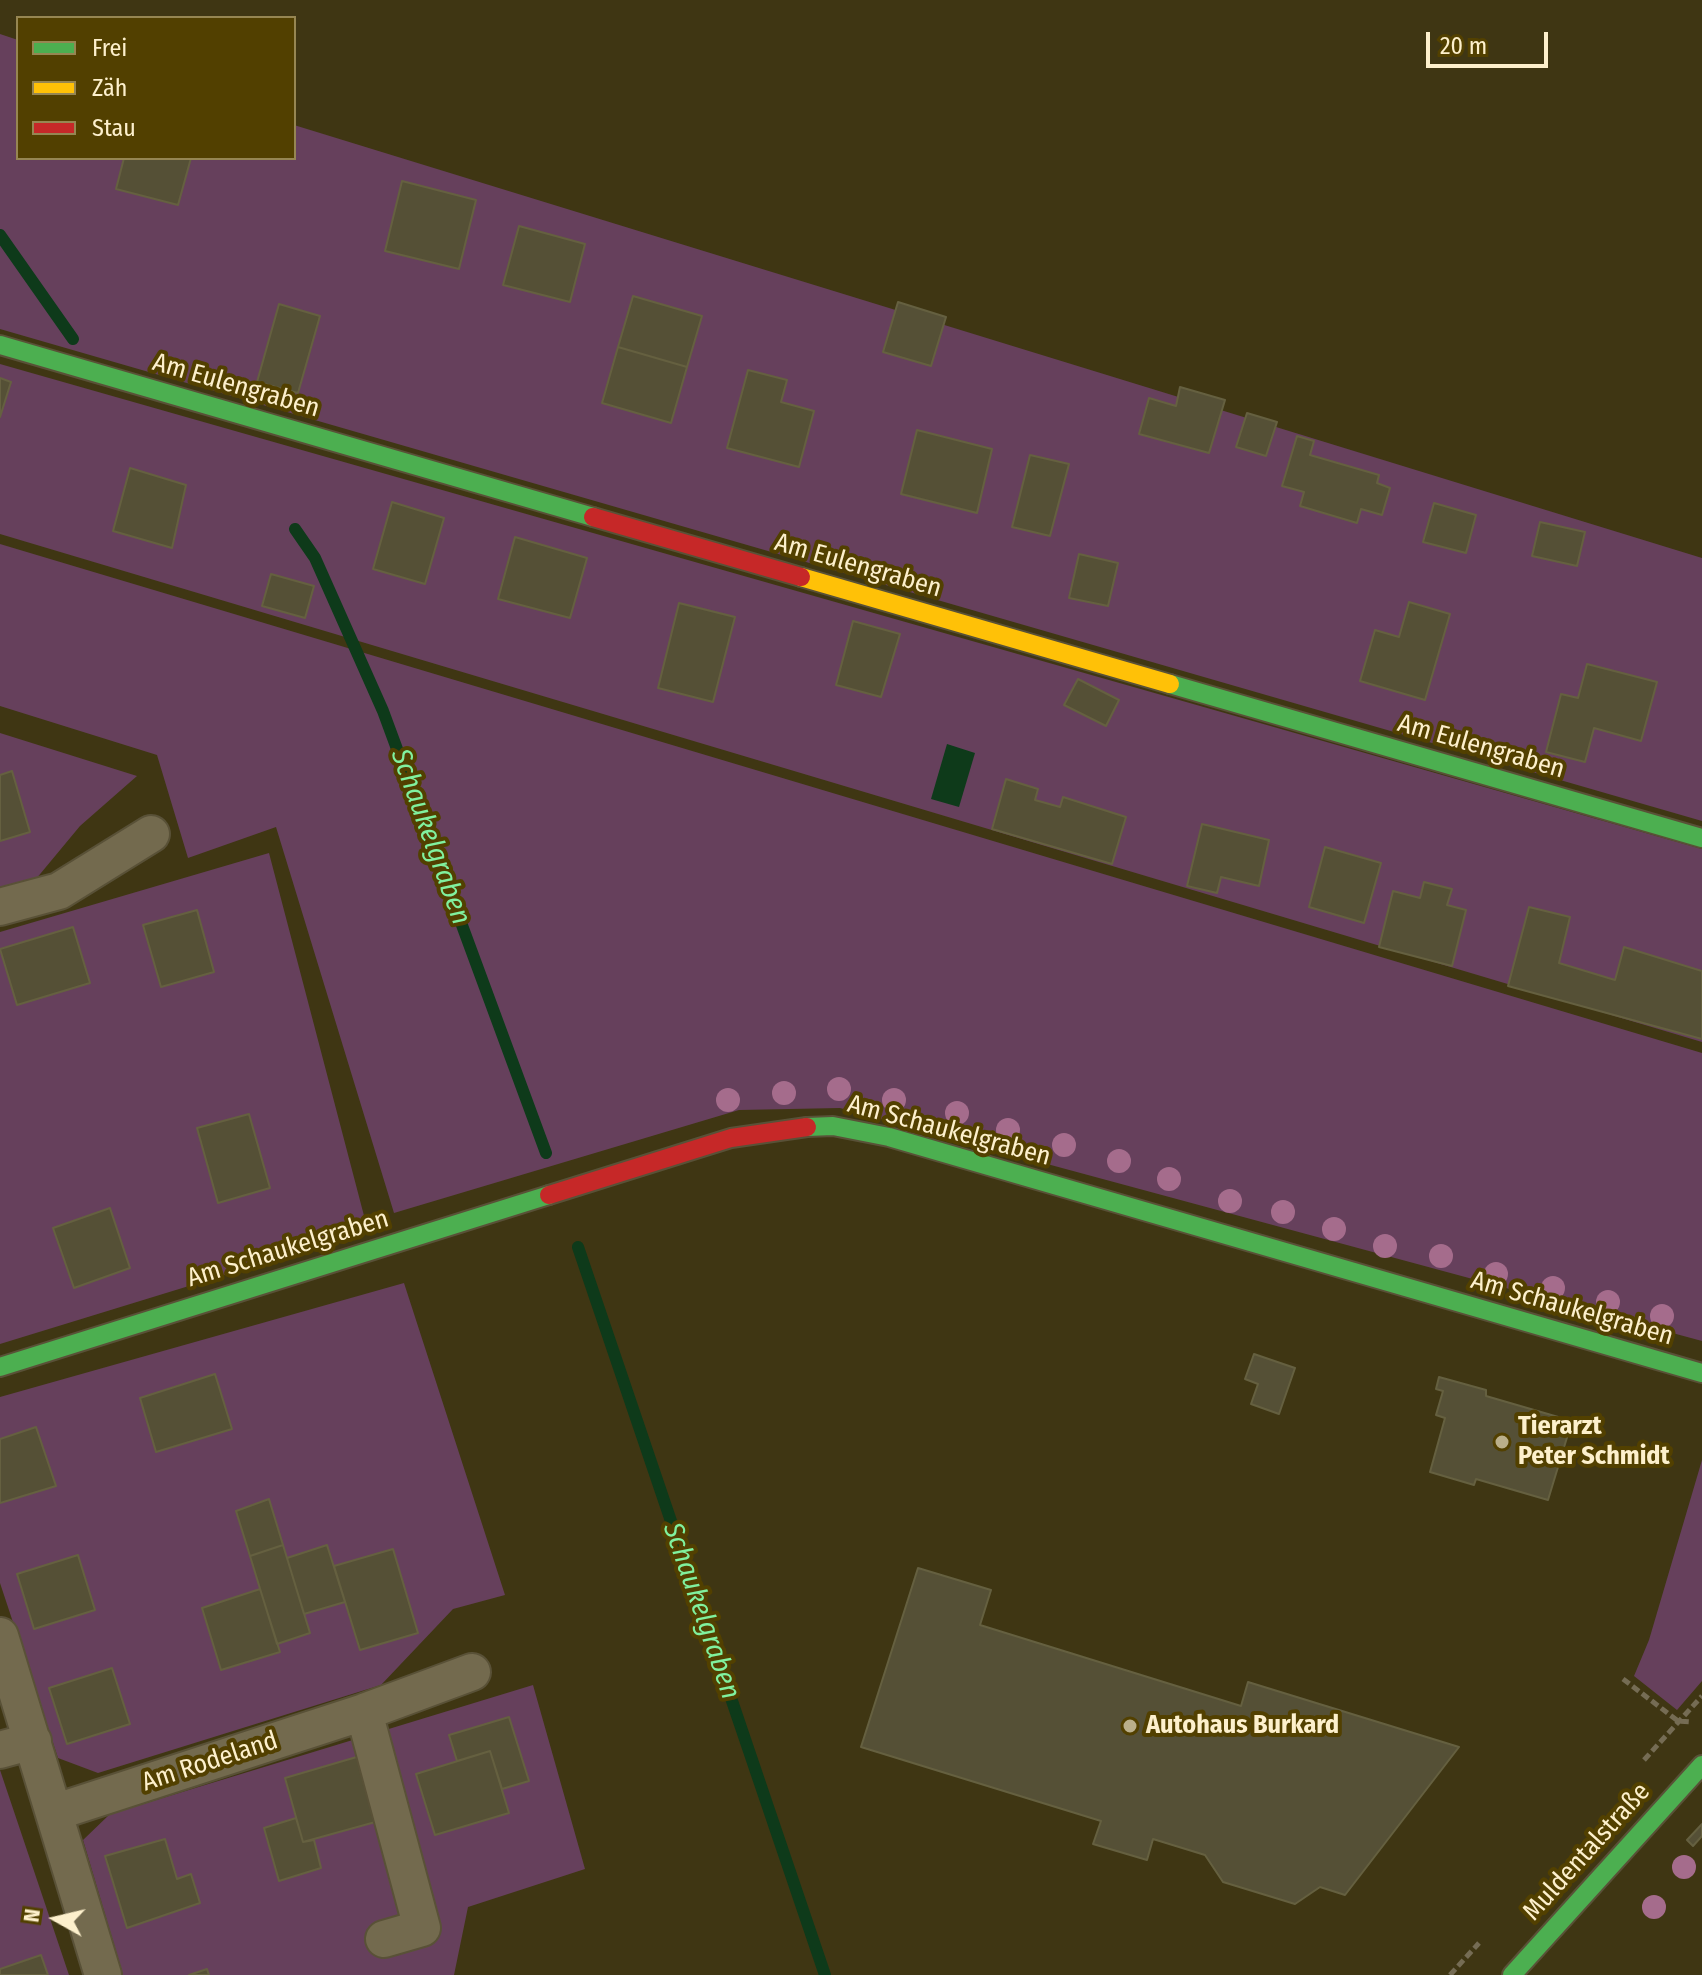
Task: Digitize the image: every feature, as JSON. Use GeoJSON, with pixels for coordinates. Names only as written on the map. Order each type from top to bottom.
{"type":"FeatureCollection","features":[{"type":"Feature","properties":{"kind":"street","name":"Am Eulengraben"},"geometry":{"type":"LineString","coordinates":[[0,345],[1702,838]]}},
{"type":"Feature","properties":{"kind":"street"},"geometry":{"type":"LineString","coordinates":[[0,907],[59,891],[151,834]]}},
{"type":"Feature","properties":{"kind":"street","name":"Am Schaukelgraben"},"geometry":{"type":"LineString","coordinates":[[0,1367],[731,1138],[778,1129],[833,1126],[889,1137],[1702,1373]]}},
{"type":"Feature","properties":{"kind":"street"},"geometry":{"type":"LineString","coordinates":[[0,1636],[16,1746],[56,1812],[103,1975]]}},
{"type":"Feature","properties":{"kind":"street","name":"Am Rodeland"},"geometry":{"type":"LineString","coordinates":[[56,1812],[364,1712],[472,1672]]}},
{"type":"Feature","properties":{"kind":"street"},"geometry":{"type":"LineString","coordinates":[[364,1712],[422,1928],[384,1939]]}},
{"type":"Feature","properties":{"kind":"street","name":"Muldentalstraße"},"geometry":{"type":"LineString","coordinates":[[1512,1975],[1702,1765]]}},
{"type":"Feature","properties":{"kind":"path"},"geometry":{"type":"LineString","coordinates":[[1623,1679],[1678,1721],[1696,1722]]}},
{"type":"Feature","properties":{"kind":"shaded area"},"geometry":{"type":"Polygon","coordinates":[[[0,34],[16,39],[16,160],[296,160],[296,126],[1702,558],[1702,821],[0,329],[0,34]]]}},
{"type":"Feature","properties":{"kind":"shaded area"},"geometry":{"type":"Polygon","coordinates":[[[0,364],[1702,849],[1702,1042],[0,534],[0,364]]]}},
{"type":"Feature","properties":{"kind":"shaded area"},"geometry":{"type":"Polygon","coordinates":[[[0,544],[1702,1053],[1702,1341],[840,1108],[739,1110],[394,1213],[276,827],[188,858],[157,755],[0,706],[0,544]]]}},
{"type":"Feature","properties":{"kind":"shaded area"},"geometry":{"type":"Polygon","coordinates":[[[0,733],[137,776],[80,826],[31,885],[0,893],[0,733]]]}},
{"type":"Feature","properties":{"kind":"shaded area"},"geometry":{"type":"Polygon","coordinates":[[[947,744],[975,753],[959,807],[931,799],[947,744]]]}},
{"type":"Feature","properties":{"kind":"shaded area"},"geometry":{"type":"Polygon","coordinates":[[[269,853],[368,1231],[0,1344],[0,932],[269,853]]]}},
{"type":"Feature","properties":{"kind":"shaded area"},"geometry":{"type":"Polygon","coordinates":[[[404,1283],[505,1595],[453,1609],[381,1685],[98,1773],[58,1758],[0,1583],[0,1397],[404,1283]]]}},
{"type":"Feature","properties":{"kind":"shaded area"},"geometry":{"type":"Polygon","coordinates":[[[1702,1460],[1702,1681],[1677,1710],[1634,1676],[1649,1640],[1702,1460]]]}},
{"type":"Feature","properties":{"kind":"shaded area"},"geometry":{"type":"Polygon","coordinates":[[[533,1685],[585,1869],[468,1907],[454,1975],[123,1975],[83,1840],[110,1814],[533,1685]]]}},
{"type":"Feature","properties":{"kind":"shaded area"},"geometry":{"type":"Polygon","coordinates":[[[0,1770],[69,1975],[0,1975],[0,1770]]]}},
{"type":"Feature","properties":{"kind":"building"},"geometry":{"type":"Polygon","coordinates":[[[123,160],[190,160],[178,205],[116,189],[123,160]]]}},
{"type":"Feature","properties":{"kind":"building"},"geometry":{"type":"Polygon","coordinates":[[[402,181],[476,200],[459,269],[385,251],[402,181]]]}},
{"type":"Feature","properties":{"kind":"building"},"geometry":{"type":"Polygon","coordinates":[[[519,226],[585,244],[570,302],[503,285],[519,226]]]}},
{"type":"Feature","properties":{"kind":"building"},"geometry":{"type":"Polygon","coordinates":[[[633,296],[702,316],[687,367],[618,347],[633,296]]]}},
{"type":"Feature","properties":{"kind":"building"},"geometry":{"type":"Polygon","coordinates":[[[898,302],[946,317],[931,366],[883,352],[898,302]]]}},
{"type":"Feature","properties":{"kind":"building"},"geometry":{"type":"Polygon","coordinates":[[[279,304],[320,316],[298,393],[257,382],[279,304]]]}},
{"type":"Feature","properties":{"kind":"building"},"geometry":{"type":"Polygon","coordinates":[[[618,347],[687,367],[671,423],[602,403],[618,347]]]}},
{"type":"Feature","properties":{"kind":"building"},"geometry":{"type":"Polygon","coordinates":[[[748,370],[787,380],[781,402],[814,411],[799,467],[727,448],[748,370]]]}},
{"type":"Feature","properties":{"kind":"building"},"geometry":{"type":"Polygon","coordinates":[[[0,378],[11,382],[0,417],[0,378]]]}},
{"type":"Feature","properties":{"kind":"building"},"geometry":{"type":"Polygon","coordinates":[[[1180,387],[1225,400],[1209,453],[1139,434],[1149,398],[1176,406],[1180,387]]]}},
{"type":"Feature","properties":{"kind":"building"},"geometry":{"type":"Polygon","coordinates":[[[1247,413],[1277,422],[1266,456],[1236,447],[1247,413]]]}},
{"type":"Feature","properties":{"kind":"building"},"geometry":{"type":"Polygon","coordinates":[[[917,430],[992,449],[977,513],[901,494],[917,430]]]}},
{"type":"Feature","properties":{"kind":"building"},"geometry":{"type":"Polygon","coordinates":[[[1297,436],[1314,441],[1310,455],[1379,475],[1377,483],[1390,488],[1382,515],[1361,509],[1357,523],[1300,506],[1304,492],[1282,486],[1297,436]]]}},
{"type":"Feature","properties":{"kind":"building"},"geometry":{"type":"Polygon","coordinates":[[[1030,455],[1069,464],[1050,536],[1012,527],[1030,455]]]}},
{"type":"Feature","properties":{"kind":"building"},"geometry":{"type":"Polygon","coordinates":[[[130,468],[186,485],[172,548],[113,531],[130,468]]]}},
{"type":"Feature","properties":{"kind":"building"},"geometry":{"type":"Polygon","coordinates":[[[392,502],[444,518],[425,584],[373,569],[392,502]]]}},
{"type":"Feature","properties":{"kind":"building"},"geometry":{"type":"Polygon","coordinates":[[[1434,503],[1476,515],[1466,553],[1423,542],[1434,503]]]}},
{"type":"Feature","properties":{"kind":"building"},"geometry":{"type":"Polygon","coordinates":[[[1540,522],[1585,532],[1577,566],[1532,556],[1540,522]]]}},
{"type":"Feature","properties":{"kind":"building"},"geometry":{"type":"Polygon","coordinates":[[[515,537],[587,558],[570,618],[498,599],[515,537]]]}},
{"type":"Feature","properties":{"kind":"building"},"geometry":{"type":"Polygon","coordinates":[[[1079,554],[1118,563],[1108,606],[1069,598],[1079,554]]]}},
{"type":"Feature","properties":{"kind":"building"},"geometry":{"type":"Polygon","coordinates":[[[271,574],[314,586],[305,618],[262,606],[271,574]]]}},
{"type":"Feature","properties":{"kind":"building"},"geometry":{"type":"Polygon","coordinates":[[[1409,602],[1450,614],[1425,700],[1360,681],[1375,630],[1399,637],[1409,602]]]}},
{"type":"Feature","properties":{"kind":"building"},"geometry":{"type":"Polygon","coordinates":[[[679,603],[735,617],[713,702],[658,688],[679,603]]]}},
{"type":"Feature","properties":{"kind":"building"},"geometry":{"type":"Polygon","coordinates":[[[853,621],[900,634],[881,697],[836,685],[853,621]]]}},
{"type":"Feature","properties":{"kind":"building"},"geometry":{"type":"Polygon","coordinates":[[[1587,664],[1657,682],[1641,741],[1594,728],[1585,762],[1546,752],[1561,694],[1578,698],[1587,664]]]}},
{"type":"Feature","properties":{"kind":"building"},"geometry":{"type":"Polygon","coordinates":[[[1078,679],[1119,700],[1106,726],[1064,705],[1078,679]]]}},
{"type":"Feature","properties":{"kind":"building"},"geometry":{"type":"Polygon","coordinates":[[[12,771],[30,832],[0,841],[0,775],[12,771]]]}},
{"type":"Feature","properties":{"kind":"building"},"geometry":{"type":"Polygon","coordinates":[[[1006,779],[1038,789],[1035,800],[1060,807],[1063,797],[1126,817],[1112,864],[992,829],[1006,779]]]}},
{"type":"Feature","properties":{"kind":"building"},"geometry":{"type":"Polygon","coordinates":[[[1202,824],[1269,840],[1259,886],[1221,877],[1217,893],[1187,886],[1202,824]]]}},
{"type":"Feature","properties":{"kind":"building"},"geometry":{"type":"Polygon","coordinates":[[[1325,847],[1381,863],[1364,923],[1309,907],[1325,847]]]}},
{"type":"Feature","properties":{"kind":"building"},"geometry":{"type":"Polygon","coordinates":[[[1424,882],[1452,889],[1447,905],[1466,910],[1452,966],[1379,947],[1393,891],[1420,898],[1424,882]]]}},
{"type":"Feature","properties":{"kind":"building"},"geometry":{"type":"Polygon","coordinates":[[[1529,907],[1570,917],[1559,963],[1615,980],[1624,947],[1702,971],[1702,1039],[1508,986],[1529,907]]]}},
{"type":"Feature","properties":{"kind":"building"},"geometry":{"type":"Polygon","coordinates":[[[197,910],[214,972],[161,987],[143,925],[197,910]]]}},
{"type":"Feature","properties":{"kind":"building"},"geometry":{"type":"Polygon","coordinates":[[[73,927],[90,983],[17,1005],[0,949],[73,927]]]}},
{"type":"Feature","properties":{"kind":"building"},"geometry":{"type":"Polygon","coordinates":[[[249,1114],[270,1188],[218,1203],[197,1128],[249,1114]]]}},
{"type":"Feature","properties":{"kind":"building"},"geometry":{"type":"Polygon","coordinates":[[[110,1208],[130,1268],[74,1288],[53,1228],[110,1208]]]}},
{"type":"Feature","properties":{"kind":"building"},"geometry":{"type":"Polygon","coordinates":[[[1254,1354],[1295,1368],[1279,1414],[1251,1404],[1258,1384],[1245,1379],[1254,1354]]]}},
{"type":"Feature","properties":{"kind":"building"},"geometry":{"type":"Polygon","coordinates":[[[215,1374],[232,1429],[156,1452],[140,1398],[215,1374]]]}},
{"type":"Feature","properties":{"kind":"building","name":"Tierarzt Peter Schmidt"},"geometry":{"type":"Polygon","coordinates":[[[1439,1377],[1486,1390],[1486,1396],[1572,1421],[1548,1500],[1476,1479],[1474,1485],[1430,1472],[1445,1418],[1436,1415],[1443,1391],[1436,1389],[1439,1377]]]}},
{"type":"Feature","properties":{"kind":"building"},"geometry":{"type":"Polygon","coordinates":[[[36,1427],[56,1486],[0,1503],[0,1439],[36,1427]]]}},
{"type":"Feature","properties":{"kind":"building"},"geometry":{"type":"Polygon","coordinates":[[[269,1499],[283,1545],[250,1556],[236,1511],[269,1499]]]}},
{"type":"Feature","properties":{"kind":"building"},"geometry":{"type":"Polygon","coordinates":[[[283,1545],[310,1633],[277,1644],[250,1556],[283,1545]]]}},
{"type":"Feature","properties":{"kind":"building"},"geometry":{"type":"Polygon","coordinates":[[[327,1545],[345,1602],[304,1614],[287,1558],[327,1545]]]}},
{"type":"Feature","properties":{"kind":"building"},"geometry":{"type":"Polygon","coordinates":[[[393,1549],[418,1633],[360,1650],[334,1566],[393,1549]]]}},
{"type":"Feature","properties":{"kind":"building"},"geometry":{"type":"Polygon","coordinates":[[[78,1555],[95,1610],[34,1629],[17,1574],[78,1555]]]}},
{"type":"Feature","properties":{"kind":"building","name":"Autohaus Burkard"},"geometry":{"type":"Polygon","coordinates":[[[918,1568],[991,1590],[980,1625],[1241,1706],[1248,1682],[1459,1747],[1345,1895],[1320,1887],[1295,1904],[1223,1882],[1205,1855],[1153,1839],[1147,1860],[1093,1844],[1101,1821],[861,1747],[918,1568]]]}},
{"type":"Feature","properties":{"kind":"building"},"geometry":{"type":"Polygon","coordinates":[[[260,1589],[280,1652],[221,1670],[202,1608],[260,1589]]]}},
{"type":"Feature","properties":{"kind":"building"},"geometry":{"type":"Polygon","coordinates":[[[112,1668],[130,1724],[67,1744],[49,1688],[112,1668]]]}},
{"type":"Feature","properties":{"kind":"building"},"geometry":{"type":"Polygon","coordinates":[[[509,1717],[529,1781],[502,1789],[490,1751],[457,1761],[449,1735],[509,1717]]]}},
{"type":"Feature","properties":{"kind":"building"},"geometry":{"type":"Polygon","coordinates":[[[490,1751],[509,1813],[435,1835],[416,1774],[490,1751]]]}},
{"type":"Feature","properties":{"kind":"building"},"geometry":{"type":"Polygon","coordinates":[[[360,1756],[379,1821],[303,1842],[285,1778],[360,1756]]]}},
{"type":"Feature","properties":{"kind":"building"},"geometry":{"type":"Polygon","coordinates":[[[296,1818],[303,1842],[314,1840],[321,1868],[279,1881],[264,1828],[296,1818]]]}},
{"type":"Feature","properties":{"kind":"building"},"geometry":{"type":"Polygon","coordinates":[[[1702,1824],[1702,1836],[1693,1846],[1687,1840],[1702,1824]]]}},
{"type":"Feature","properties":{"kind":"building"},"geometry":{"type":"Polygon","coordinates":[[[165,1839],[177,1879],[191,1874],[200,1903],[127,1928],[105,1856],[165,1839]]]}},
{"type":"Feature","properties":{"kind":"building"},"geometry":{"type":"Polygon","coordinates":[[[41,1955],[48,1975],[0,1975],[0,1969],[41,1955]]]}},
{"type":"Feature","properties":{"kind":"building"},"geometry":{"type":"Polygon","coordinates":[[[207,1969],[209,1975],[189,1975],[207,1969]]]}},
{"type":"Feature","properties":{"kind":"waterway","name":"Schaukelgraben"},"geometry":{"type":"LineString","coordinates":[[0,235],[73,339]]}},
{"type":"Feature","properties":{"kind":"waterway","name":"Schaukelgraben"},"geometry":{"type":"LineString","coordinates":[[295,529],[315,558],[383,711],[546,1153]]}},
{"type":"Feature","properties":{"kind":"waterway","name":"Schaukelgraben"},"geometry":{"type":"LineString","coordinates":[[578,1247],[825,1975]]}},
{"type":"Feature","properties":{"kind":"traffic: fast"},"geometry":{"type":"LineString","coordinates":[[0,345],[593,517]]}},
{"type":"Feature","properties":{"kind":"traffic: fast"},"geometry":{"type":"LineString","coordinates":[[1170,684],[1702,838]]}},
{"type":"Feature","properties":{"kind":"traffic: fast"},"geometry":{"type":"LineString","coordinates":[[807,1127],[833,1126],[889,1137],[1702,1373]]}},
{"type":"Feature","properties":{"kind":"traffic: fast"},"geometry":{"type":"LineString","coordinates":[[0,1367],[549,1195]]}},
{"type":"Feature","properties":{"kind":"traffic: fast"},"geometry":{"type":"LineString","coordinates":[[1512,1975],[1702,1765]]}},
{"type":"Feature","properties":{"kind":"traffic: slow"},"geometry":{"type":"LineString","coordinates":[[801,577],[1170,684]]}},
{"type":"Feature","properties":{"kind":"traffic: jam"},"geometry":{"type":"LineString","coordinates":[[593,517],[801,577]]}},
{"type":"Feature","properties":{"kind":"traffic: jam"},"geometry":{"type":"LineString","coordinates":[[549,1195],[731,1138],[807,1127]]}},
{"type":"Feature","properties":{"kind":"place","name":"Tierarzt Peter Schmidt"},"geometry":{"type":"Point","coordinates":[1502,1442]}},
{"type":"Feature","properties":{"kind":"place","name":"Autohaus Burkard"},"geometry":{"type":"Point","coordinates":[1130,1726]}}]}
